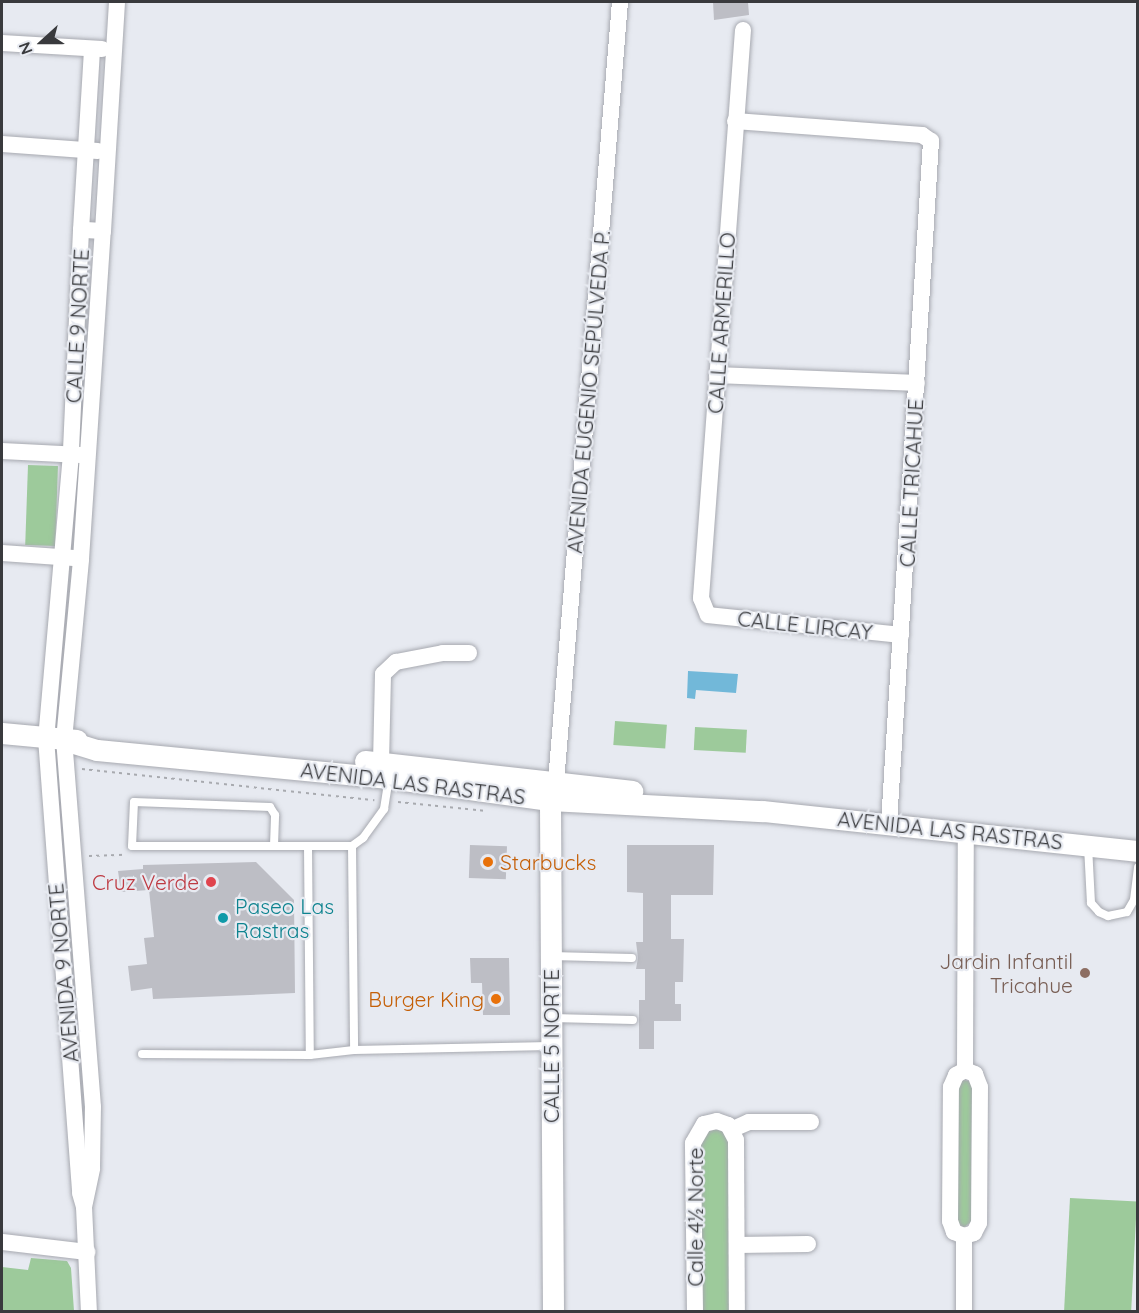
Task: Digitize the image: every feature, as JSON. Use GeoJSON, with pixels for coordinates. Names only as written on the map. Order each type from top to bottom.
{"type":"FeatureCollection","features":[{"type":"Feature","properties":{"kind":"street"},"geometry":{"type":"LineString","coordinates":[[103,231],[117,2]]}},
{"type":"Feature","properties":{"kind":"street","name":"AVENIDA EUGENIO SEPÚLVEDA P."},"geometry":{"type":"LineString","coordinates":[[553,791],[620,2]]}},
{"type":"Feature","properties":{"kind":"street","name":"CALLE ARMERILLO"},"geometry":{"type":"LineString","coordinates":[[708,615],[701,598],[743,30]]}},
{"type":"Feature","properties":{"kind":"street"},"geometry":{"type":"LineString","coordinates":[[2,43],[114,50]]}},
{"type":"Feature","properties":{"kind":"street"},"geometry":{"type":"LineString","coordinates":[[81,230],[92,49]]}},
{"type":"Feature","properties":{"kind":"street","name":"CALLE TRICAHUE"},"geometry":{"type":"LineString","coordinates":[[735,121],[922,135],[931,141],[889,824]]}},
{"type":"Feature","properties":{"kind":"street"},"geometry":{"type":"LineString","coordinates":[[2,144],[107,151]]}},
{"type":"Feature","properties":{"kind":"street","name":"CALLE 9 NORTE"},"geometry":{"type":"LineString","coordinates":[[55,739],[73,642],[81,558],[79,454],[84,374],[103,231],[81,230],[84,374]]}},
{"type":"Feature","properties":{"kind":"street"},"geometry":{"type":"LineString","coordinates":[[717,375],[916,383]]}},
{"type":"Feature","properties":{"kind":"street"},"geometry":{"type":"LineString","coordinates":[[2,451],[79,454]]}},
{"type":"Feature","properties":{"kind":"street","name":"CALLE 9 NORTE"},"geometry":{"type":"LineString","coordinates":[[55,739],[56,640],[63,557],[79,454]]}},
{"type":"Feature","properties":{"kind":"street"},"geometry":{"type":"LineString","coordinates":[[2,553],[81,558]]}},
{"type":"Feature","properties":{"kind":"street","name":"CALLE LIRCAY"},"geometry":{"type":"LineString","coordinates":[[708,615],[901,635]]}},
{"type":"Feature","properties":{"kind":"street"},"geometry":{"type":"LineString","coordinates":[[56,640],[73,642]]}},
{"type":"Feature","properties":{"kind":"street"},"geometry":{"type":"LineString","coordinates":[[385,770],[383,674],[396,662],[443,653],[469,653]]}},
{"type":"Feature","properties":{"kind":"street","name":"AVENIDA LAS RASTRAS"},"geometry":{"type":"LineString","coordinates":[[2,734],[55,739],[107,752],[385,770],[553,791],[966,831],[1137,851]]}},
{"type":"Feature","properties":{"kind":"street","name":"AVENIDA 9 NORTE"},"geometry":{"type":"LineString","coordinates":[[55,739],[65,762],[90,1062],[94,1147],[91,1180],[84,1207]]}},
{"type":"Feature","properties":{"kind":"street","name":"AVENIDA 9 NORTE"},"geometry":{"type":"LineString","coordinates":[[55,739],[53,856],[80,1193],[84,1207],[89,1311]]}},
{"type":"Feature","properties":{"kind":"street","name":"CALLE 5 NORTE"},"geometry":{"type":"LineString","coordinates":[[553,791],[550,1018],[553,1311]]}},
{"type":"Feature","properties":{"kind":"street"},"geometry":{"type":"LineString","coordinates":[[965,1070],[966,831]]}},
{"type":"Feature","properties":{"kind":"street"},"geometry":{"type":"LineString","coordinates":[[53,856],[72,855]]}},
{"type":"Feature","properties":{"kind":"street"},"geometry":{"type":"LineString","coordinates":[[63,963],[81,960]]}},
{"type":"Feature","properties":{"kind":"street"},"geometry":{"type":"LineString","coordinates":[[71,1065],[90,1062]]}},
{"type":"Feature","properties":{"kind":"street"},"geometry":{"type":"LineString","coordinates":[[964,1236],[952,1228],[950,1198],[951,1087],[956,1075],[965,1070]]}},
{"type":"Feature","properties":{"kind":"street"},"geometry":{"type":"LineString","coordinates":[[964,1236],[974,1233],[978,1223],[980,1098],[978,1078],[965,1070]]}},
{"type":"Feature","properties":{"kind":"street","name":"Calle 4½ Norte"},"geometry":{"type":"LineString","coordinates":[[695,1311],[693,1143],[699,1129],[710,1122],[723,1122],[733,1129],[736,1140],[736,1311]]}},
{"type":"Feature","properties":{"kind":"street"},"geometry":{"type":"LineString","coordinates":[[733,1129],[749,1122],[811,1122]]}},
{"type":"Feature","properties":{"kind":"street"},"geometry":{"type":"LineString","coordinates":[[964,1236],[964,1311]]}},
{"type":"Feature","properties":{"kind":"street"},"geometry":{"type":"LineString","coordinates":[[2,1242],[87,1252]]}},
{"type":"Feature","properties":{"kind":"street"},"geometry":{"type":"LineString","coordinates":[[737,1245],[808,1244]]}},
{"type":"Feature","properties":{"kind":"lane"},"geometry":{"type":"LineString","coordinates":[[274,846],[275,815],[270,807],[134,802],[132,846],[274,846],[308,846],[352,846],[363,838],[384,809],[385,770]]}},
{"type":"Feature","properties":{"kind":"lane"},"geometry":{"type":"LineString","coordinates":[[1088,844],[1091,903],[1099,912],[1108,916],[1126,912],[1134,900],[1137,867]]}},
{"type":"Feature","properties":{"kind":"lane"},"geometry":{"type":"LineString","coordinates":[[308,846],[310,1055]]}},
{"type":"Feature","properties":{"kind":"lane"},"geometry":{"type":"LineString","coordinates":[[352,846],[354,1050]]}},
{"type":"Feature","properties":{"kind":"lane"},"geometry":{"type":"LineString","coordinates":[[551,956],[632,958]]}},
{"type":"Feature","properties":{"kind":"lane"},"geometry":{"type":"LineString","coordinates":[[550,1018],[633,1020]]}},
{"type":"Feature","properties":{"kind":"lane"},"geometry":{"type":"LineString","coordinates":[[142,1054],[310,1055],[354,1050],[550,1046]]}},
{"type":"Feature","properties":{"kind":"path"},"geometry":{"type":"LineString","coordinates":[[65,762],[96,772],[492,811]]}},
{"type":"Feature","properties":{"kind":"path"},"geometry":{"type":"LineString","coordinates":[[72,855],[124,856],[132,846]]}},
{"type":"Feature","properties":{"kind":"green space"},"geometry":{"type":"Polygon","coordinates":[[[28,465],[58,466],[55,546],[25,545],[28,465]]]}},
{"type":"Feature","properties":{"kind":"green space"},"geometry":{"type":"Polygon","coordinates":[[[615,721],[667,725],[665,749],[613,745],[615,721]]]}},
{"type":"Feature","properties":{"kind":"green space"},"geometry":{"type":"Polygon","coordinates":[[[695,727],[747,730],[746,753],[694,750],[695,727]]]}},
{"type":"Feature","properties":{"kind":"green space"},"geometry":{"type":"Polygon","coordinates":[[[963,1080],[969,1081],[972,1087],[971,1222],[963,1228],[958,1224],[958,1087],[963,1080]]]}},
{"type":"Feature","properties":{"kind":"green space"},"geometry":{"type":"Polygon","coordinates":[[[721,1129],[729,1134],[733,1311],[699,1312],[699,1151],[705,1131],[721,1129]]]}},
{"type":"Feature","properties":{"kind":"green space"},"geometry":{"type":"Polygon","coordinates":[[[1070,1198],[1137,1202],[1131,1312],[1064,1311],[1070,1198]]]}},
{"type":"Feature","properties":{"kind":"green space"},"geometry":{"type":"Polygon","coordinates":[[[31,1258],[67,1261],[71,1268],[74,1311],[2,1311],[2,1267],[28,1270],[31,1258]]]}},
{"type":"Feature","properties":{"kind":"water"},"geometry":{"type":"Polygon","coordinates":[[[688,671],[738,674],[736,693],[696,690],[695,699],[687,698],[688,671]]]}},
{"type":"Feature","properties":{"kind":"building"},"geometry":{"type":"Polygon","coordinates":[[[713,2],[748,2],[749,15],[714,20],[713,2]]]}},
{"type":"Feature","properties":{"kind":"building","name":"Starbucks"},"geometry":{"type":"Polygon","coordinates":[[[470,845],[507,846],[506,879],[469,878],[470,845]]]}},
{"type":"Feature","properties":{"kind":"building"},"geometry":{"type":"Polygon","coordinates":[[[627,845],[714,845],[713,895],[671,895],[671,939],[684,939],[683,982],[675,982],[675,1004],[681,1004],[681,1021],[654,1021],[654,1049],[639,1049],[639,1000],[645,1000],[645,969],[636,969],[638,958],[636,942],[643,942],[643,893],[627,892],[627,845]]]}},
{"type":"Feature","properties":{"kind":"building","name":"Paseo Las Rastras"},"geometry":{"type":"Polygon","coordinates":[[[256,862],[294,900],[295,993],[153,999],[152,988],[131,991],[128,966],[147,964],[144,938],[154,937],[149,890],[121,892],[118,871],[143,869],[143,865],[256,862]]]}},
{"type":"Feature","properties":{"kind":"building","name":"Burger King"},"geometry":{"type":"Polygon","coordinates":[[[470,958],[509,958],[510,1015],[483,1015],[482,983],[471,983],[470,958]]]}},
{"type":"Feature","properties":{"kind":"place","name":"Starbucks"},"geometry":{"type":"Point","coordinates":[488,862]}},
{"type":"Feature","properties":{"kind":"place","name":"Cruz Verde"},"geometry":{"type":"Point","coordinates":[211,882]}},
{"type":"Feature","properties":{"kind":"place","name":"Paseo Las Rastras"},"geometry":{"type":"Point","coordinates":[223,918]}},
{"type":"Feature","properties":{"kind":"place","name":"Jardin Infantil Tricahue"},"geometry":{"type":"Point","coordinates":[1085,973]}},
{"type":"Feature","properties":{"kind":"place","name":"Burger King"},"geometry":{"type":"Point","coordinates":[496,999]}}]}
